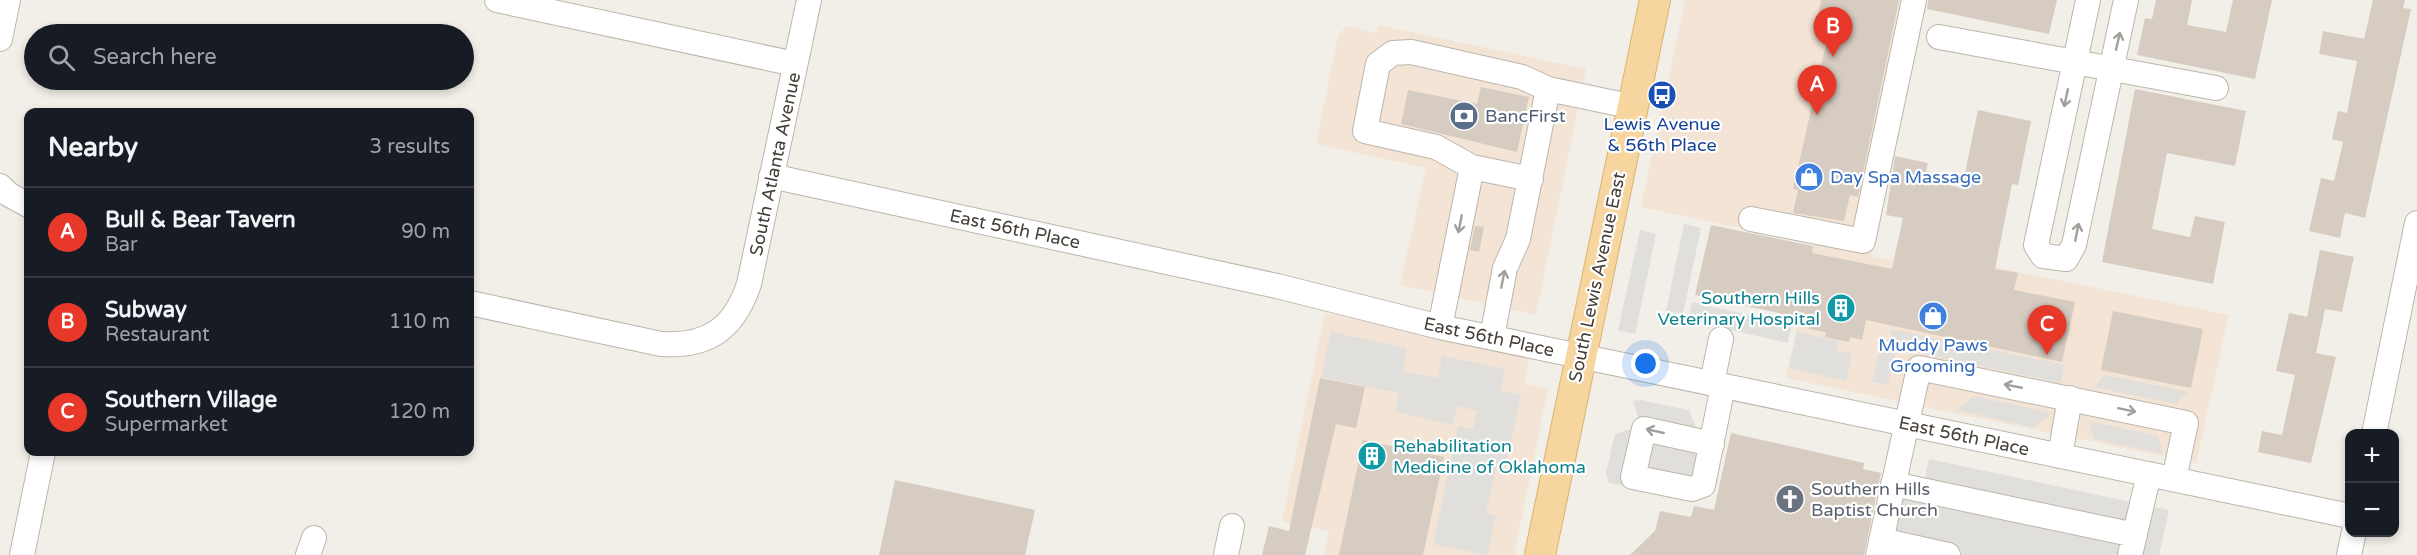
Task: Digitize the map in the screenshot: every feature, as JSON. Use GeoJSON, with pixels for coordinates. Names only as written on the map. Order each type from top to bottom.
{"type":"FeatureCollection","features":[{"type":"Feature","properties":{"kind":"main road","name":"South Lewis Avenue East"},"geometry":{"type":"LineString","coordinates":[[1540,555],[1656,0]]}},
{"type":"Feature","properties":{"kind":"street"},"geometry":{"type":"LineString","coordinates":[[0,39],[8,0]]}},
{"type":"Feature","properties":{"kind":"street"},"geometry":{"type":"LineString","coordinates":[[497,0],[795,64]]}},
{"type":"Feature","properties":{"kind":"street","name":"South Atlanta Avenue"},"geometry":{"type":"LineString","coordinates":[[474,304],[661,344],[686,345],[707,339],[729,323],[742,305],[750,284],[809,0]]}},
{"type":"Feature","properties":{"kind":"street"},"geometry":{"type":"LineString","coordinates":[[1751,219],[1863,241],[1914,0]]}},
{"type":"Feature","properties":{"kind":"street"},"geometry":{"type":"LineString","coordinates":[[2088,0],[2036,244],[2043,256],[2066,258],[2074,245],[2126,0]]}},
{"type":"Feature","properties":{"kind":"street"},"geometry":{"type":"LineString","coordinates":[[1939,37],[2216,88]]}},
{"type":"Feature","properties":{"kind":"street"},"geometry":{"type":"LineString","coordinates":[[1531,179],[1472,167],[1436,147],[1365,131],[1378,64],[1393,52],[1411,52],[1522,77],[1548,89],[1634,107]]}},
{"type":"Feature","properties":{"kind":"street"},"geometry":{"type":"LineString","coordinates":[[1492,337],[1505,268],[1518,238],[1548,89]]}},
{"type":"Feature","properties":{"kind":"street"},"geometry":{"type":"LineString","coordinates":[[1440,327],[1472,167]]}},
{"type":"Feature","properties":{"kind":"street","name":"East 56th Place"},"geometry":{"type":"LineString","coordinates":[[771,176],[1277,286],[1440,327],[2345,515]]}},
{"type":"Feature","properties":{"kind":"street"},"geometry":{"type":"LineString","coordinates":[[0,186],[24,204]]}},
{"type":"Feature","properties":{"kind":"street"},"geometry":{"type":"LineString","coordinates":[[2375,429],[2417,223]]}},
{"type":"Feature","properties":{"kind":"street"},"geometry":{"type":"LineString","coordinates":[[1712,444],[1721,339]]}},
{"type":"Feature","properties":{"kind":"street"},"geometry":{"type":"LineString","coordinates":[[1948,555],[1879,548],[1919,368],[2186,423],[2174,479]]}},
{"type":"Feature","properties":{"kind":"street"},"geometry":{"type":"LineString","coordinates":[[2060,456],[2070,398]]}},
{"type":"Feature","properties":{"kind":"street"},"geometry":{"type":"LineString","coordinates":[[22,555],[42,456]]}},
{"type":"Feature","properties":{"kind":"street"},"geometry":{"type":"LineString","coordinates":[[1893,484],[2132,545],[2149,474]]}},
{"type":"Feature","properties":{"kind":"street"},"geometry":{"type":"LineString","coordinates":[[1226,555],[1232,526]]}},
{"type":"Feature","properties":{"kind":"street"},"geometry":{"type":"LineString","coordinates":[[2349,555],[2353,537]]}},
{"type":"Feature","properties":{"kind":"shaded area"},"geometry":{"type":"Polygon","coordinates":[[[1685,0],[1923,0],[1871,256],[1893,260],[1896,247],[2229,315],[2196,463],[1786,378],[1814,244],[1641,207],[1685,0]]]}},
{"type":"Feature","properties":{"kind":"shaded area"},"geometry":{"type":"Polygon","coordinates":[[[1378,25],[1586,69],[1536,315],[1400,285],[1426,168],[1316,144],[1338,35],[1347,26],[1376,33],[1378,25]]]}},
{"type":"Feature","properties":{"kind":"shaded area"},"geometry":{"type":"Polygon","coordinates":[[[1684,224],[1701,228],[1683,314],[1666,311],[1684,224]]]}},
{"type":"Feature","properties":{"kind":"shaded area"},"geometry":{"type":"Polygon","coordinates":[[[1640,230],[1656,234],[1635,334],[1618,330],[1640,230]]]}},
{"type":"Feature","properties":{"kind":"shaded area"},"geometry":{"type":"Polygon","coordinates":[[[1692,302],[1792,325],[1788,343],[1688,320],[1692,302]]]}},
{"type":"Feature","properties":{"kind":"shaded area"},"geometry":{"type":"Polygon","coordinates":[[[1325,313],[1530,355],[1524,384],[1548,389],[1514,555],[1324,555],[1329,531],[1282,521],[1325,313]]]}},
{"type":"Feature","properties":{"kind":"shaded area"},"geometry":{"type":"Polygon","coordinates":[[[1890,329],[2064,365],[2061,383],[1897,348],[1890,329]]]}},
{"type":"Feature","properties":{"kind":"shaded area"},"geometry":{"type":"Polygon","coordinates":[[[1331,332],[1407,348],[1403,371],[1438,378],[1442,356],[1505,369],[1501,390],[1521,395],[1506,464],[1497,463],[1486,513],[1496,516],[1487,555],[1433,544],[1458,426],[1473,429],[1477,411],[1457,406],[1453,425],[1395,412],[1399,393],[1321,377],[1331,332]]]}},
{"type":"Feature","properties":{"kind":"shaded area"},"geometry":{"type":"Polygon","coordinates":[[[1797,332],[1839,341],[1837,351],[1852,354],[1846,381],[1789,368],[1797,332]]]}},
{"type":"Feature","properties":{"kind":"shaded area"},"geometry":{"type":"Polygon","coordinates":[[[1880,346],[1896,349],[1888,385],[1872,382],[1880,346]]]}},
{"type":"Feature","properties":{"kind":"shaded area"},"geometry":{"type":"Polygon","coordinates":[[[2105,375],[2188,392],[2177,404],[2094,387],[2105,375]]]}},
{"type":"Feature","properties":{"kind":"shaded area"},"geometry":{"type":"Polygon","coordinates":[[[1974,396],[2051,413],[2034,428],[1957,410],[1974,396]]]}},
{"type":"Feature","properties":{"kind":"shaded area"},"geometry":{"type":"Polygon","coordinates":[[[1640,400],[1689,410],[1696,428],[1706,495],[1700,499],[1609,483],[1606,473],[1615,434],[1636,427],[1638,417],[1633,401],[1640,400]]]}},
{"type":"Feature","properties":{"kind":"shaded area"},"geometry":{"type":"Polygon","coordinates":[[[2088,421],[2158,436],[2163,454],[2094,439],[2088,421]]]}},
{"type":"Feature","properties":{"kind":"shaded area"},"geometry":{"type":"Polygon","coordinates":[[[1929,459],[2169,510],[2159,555],[1888,555],[1905,473],[1925,478],[1929,459]]]}},
{"type":"Feature","properties":{"kind":"building"},"geometry":{"type":"Polygon","coordinates":[[[1821,0],[1899,0],[1858,197],[1850,195],[1844,221],[1793,213],[1798,190],[1793,189],[1831,23],[1817,20],[1821,0]]]}},
{"type":"Feature","properties":{"kind":"building"},"geometry":{"type":"Polygon","coordinates":[[[1928,0],[2057,0],[2049,34],[1927,9],[1928,0]]]}},
{"type":"Feature","properties":{"kind":"building"},"geometry":{"type":"Polygon","coordinates":[[[2156,0],[2192,0],[2187,25],[2226,32],[2233,0],[2272,0],[2255,79],[2137,55],[2145,18],[2152,19],[2156,0]]]}},
{"type":"Feature","properties":{"kind":"building"},"geometry":{"type":"Polygon","coordinates":[[[2373,0],[2405,0],[2403,8],[2411,9],[2365,218],[2345,213],[2340,238],[2309,231],[2321,178],[2334,181],[2343,142],[2332,139],[2338,111],[2347,113],[2357,61],[2319,54],[2323,31],[2364,39],[2373,0]]]}},
{"type":"Feature","properties":{"kind":"building","name":"BancFirst"},"geometry":{"type":"Polygon","coordinates":[[[1481,87],[1529,97],[1517,152],[1401,124],[1408,90],[1477,104],[1481,87]]]}},
{"type":"Feature","properties":{"kind":"building"},"geometry":{"type":"Polygon","coordinates":[[[2135,89],[2246,111],[2235,166],[2167,153],[2152,229],[2190,237],[2195,216],[2225,222],[2213,284],[2102,262],[2135,89]]]}},
{"type":"Feature","properties":{"kind":"building"},"geometry":{"type":"Polygon","coordinates":[[[1978,110],[2031,121],[2018,185],[2012,184],[1995,269],[2018,273],[2014,290],[2075,302],[2062,362],[1866,320],[1862,340],[1850,337],[1849,342],[1825,337],[1826,332],[1809,329],[1811,320],[1695,295],[1711,225],[1813,246],[1812,253],[1892,269],[1903,218],[1886,215],[1895,156],[1928,163],[1926,171],[1930,172],[1929,181],[1962,188],[1978,110]]]}},
{"type":"Feature","properties":{"kind":"building"},"geometry":{"type":"Polygon","coordinates":[[[1475,226],[1484,227],[1479,252],[1470,250],[1475,226]]]}},
{"type":"Feature","properties":{"kind":"building"},"geometry":{"type":"Polygon","coordinates":[[[2320,250],[2354,257],[2342,312],[2325,309],[2316,353],[2336,357],[2311,463],[2258,452],[2262,431],[2282,435],[2295,375],[2276,371],[2289,313],[2307,317],[2320,250]]]}},
{"type":"Feature","properties":{"kind":"building"},"geometry":{"type":"Polygon","coordinates":[[[2113,311],[2203,329],[2191,388],[2101,370],[2113,311]]]}},
{"type":"Feature","properties":{"kind":"building"},"geometry":{"type":"Polygon","coordinates":[[[1320,378],[1365,387],[1356,428],[1336,424],[1305,555],[1262,555],[1269,526],[1289,531],[1320,378]]]}},
{"type":"Feature","properties":{"kind":"building","name":"Southern Hills Baptist Church"},"geometry":{"type":"Polygon","coordinates":[[[1731,433],[1864,463],[1863,469],[1881,473],[1864,555],[1630,555],[1655,531],[1660,511],[1691,517],[1694,506],[1714,510],[1731,433]]]}},
{"type":"Feature","properties":{"kind":"building"},"geometry":{"type":"Polygon","coordinates":[[[1363,440],[1444,457],[1423,555],[1339,555],[1363,440]]]}},
{"type":"Feature","properties":{"kind":"building"},"geometry":{"type":"Polygon","coordinates":[[[895,480],[1035,510],[1025,555],[879,555],[895,480]]]}},
{"type":"Feature","properties":{"kind":"place","name":"Subway"},"geometry":{"type":"Point","coordinates":[1833,57]}},
{"type":"Feature","properties":{"kind":"place","name":"Lewis Avenue & 56th Place"},"geometry":{"type":"Point","coordinates":[1662,95]}},
{"type":"Feature","properties":{"kind":"place","name":"Bull & Bear Tavern"},"geometry":{"type":"Point","coordinates":[1817,115]}},
{"type":"Feature","properties":{"kind":"place","name":"BancFirst"},"geometry":{"type":"Point","coordinates":[1464,116]}},
{"type":"Feature","properties":{"kind":"place","name":"Day Spa Massage"},"geometry":{"type":"Point","coordinates":[1809,177]}},
{"type":"Feature","properties":{"kind":"place","name":"Southern Hills Veterinary Hospital"},"geometry":{"type":"Point","coordinates":[1841,308]}},
{"type":"Feature","properties":{"kind":"place","name":"Muddy Paws Grooming"},"geometry":{"type":"Point","coordinates":[1933,316]}},
{"type":"Feature","properties":{"kind":"place","name":"Southern Village"},"geometry":{"type":"Point","coordinates":[2047,355]}},
{"type":"Feature","properties":{"kind":"place","name":"Rehabilitation Medicine of Oklahoma"},"geometry":{"type":"Point","coordinates":[1372,456]}},
{"type":"Feature","properties":{"kind":"place","name":"Southern Hills Baptist Church"},"geometry":{"type":"Point","coordinates":[1790,499]}}]}
